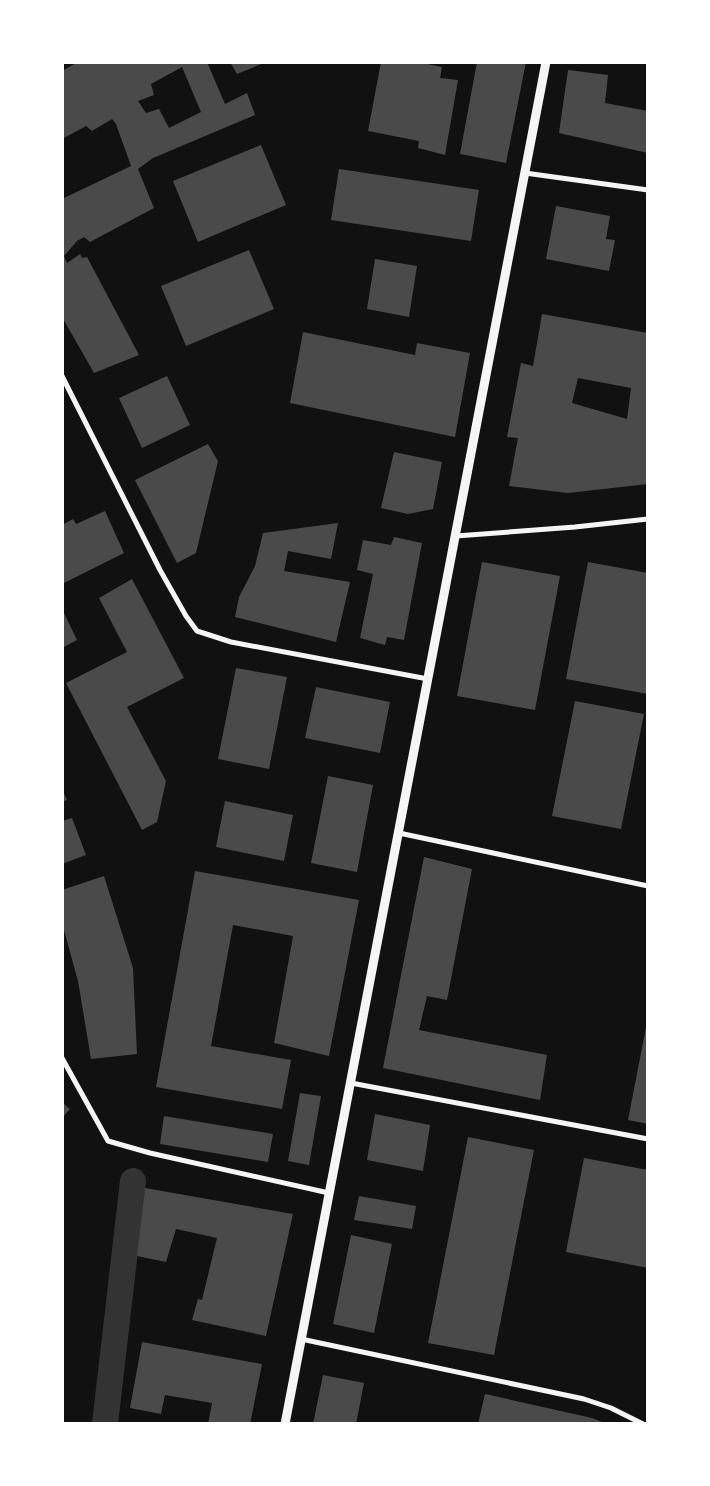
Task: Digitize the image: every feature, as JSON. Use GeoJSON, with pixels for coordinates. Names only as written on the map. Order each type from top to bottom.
{"type":"FeatureCollection","features":[{"type":"Feature","properties":{"kind":"street"},"geometry":{"type":"LineString","coordinates":[[285,1424],[546,62]]}},
{"type":"Feature","properties":{"kind":"street"},"geometry":{"type":"LineString","coordinates":[[525,173],[648,190]]}},
{"type":"Feature","properties":{"kind":"street"},"geometry":{"type":"LineString","coordinates":[[62,376],[160,570],[186,616],[197,631],[231,642],[428,679]]}},
{"type":"Feature","properties":{"kind":"street"},"geometry":{"type":"LineString","coordinates":[[456,536],[575,527],[648,519]]}},
{"type":"Feature","properties":{"kind":"street"},"geometry":{"type":"LineString","coordinates":[[399,833],[592,876],[648,886]]}},
{"type":"Feature","properties":{"kind":"street"},"geometry":{"type":"LineString","coordinates":[[62,1058],[108,1141],[150,1153],[330,1193]]}},
{"type":"Feature","properties":{"kind":"street"},"geometry":{"type":"LineString","coordinates":[[351,1083],[648,1139]]}},
{"type":"Feature","properties":{"kind":"street"},"geometry":{"type":"LineString","coordinates":[[301,1339],[584,1399],[611,1408],[643,1424]]}},
{"type":"Feature","properties":{"kind":"building"},"geometry":{"type":"Polygon","coordinates":[[[78,62],[207,62],[225,104],[247,93],[255,115],[153,158],[138,169],[154,208],[90,242],[84,237],[77,241],[64,256],[67,263],[80,254],[82,258],[87,257],[139,355],[94,373],[62,317],[62,199],[131,166],[116,124],[112,119],[92,131],[86,126],[62,139],[62,71],[78,62]],[[182,67],[151,84],[154,95],[138,101],[146,113],[159,109],[169,128],[201,112],[182,67]]]}},
{"type":"Feature","properties":{"kind":"building"},"geometry":{"type":"Polygon","coordinates":[[[230,62],[266,62],[237,74],[230,62]]]}},
{"type":"Feature","properties":{"kind":"building"},"geometry":{"type":"Polygon","coordinates":[[[381,62],[417,62],[442,67],[440,78],[458,80],[445,155],[418,148],[419,141],[368,131],[381,62]]]}},
{"type":"Feature","properties":{"kind":"building"},"geometry":{"type":"Polygon","coordinates":[[[477,62],[526,62],[506,163],[460,154],[477,62]]]}},
{"type":"Feature","properties":{"kind":"building"},"geometry":{"type":"Polygon","coordinates":[[[568,70],[608,75],[605,103],[648,111],[648,153],[559,133],[568,70]]]}},
{"type":"Feature","properties":{"kind":"building"},"geometry":{"type":"Polygon","coordinates":[[[261,145],[286,205],[198,242],[173,181],[261,145]]]}},
{"type":"Feature","properties":{"kind":"building"},"geometry":{"type":"Polygon","coordinates":[[[339,169],[479,190],[471,241],[331,220],[339,169]]]}},
{"type":"Feature","properties":{"kind":"building"},"geometry":{"type":"Polygon","coordinates":[[[556,206],[610,216],[606,239],[615,240],[609,271],[546,259],[556,206]]]}},
{"type":"Feature","properties":{"kind":"building"},"geometry":{"type":"Polygon","coordinates":[[[249,250],[274,309],[186,346],[161,286],[249,250]]]}},
{"type":"Feature","properties":{"kind":"building"},"geometry":{"type":"Polygon","coordinates":[[[375,259],[417,266],[409,317],[367,309],[375,259]]]}},
{"type":"Feature","properties":{"kind":"building"},"geometry":{"type":"Polygon","coordinates":[[[542,314],[648,333],[648,484],[568,493],[509,486],[518,438],[507,437],[521,363],[533,366],[542,314]],[[578,378],[572,403],[627,419],[631,388],[578,378]]]}},
{"type":"Feature","properties":{"kind":"building"},"geometry":{"type":"Polygon","coordinates":[[[303,332],[415,355],[417,343],[470,353],[455,437],[290,403],[303,332]]]}},
{"type":"Feature","properties":{"kind":"building"},"geometry":{"type":"Polygon","coordinates":[[[167,376],[190,425],[142,448],[119,398],[167,376]]]}},
{"type":"Feature","properties":{"kind":"building"},"geometry":{"type":"Polygon","coordinates":[[[208,444],[218,461],[196,553],[177,563],[135,480],[208,444]]]}},
{"type":"Feature","properties":{"kind":"building"},"geometry":{"type":"Polygon","coordinates":[[[394,452],[442,462],[433,509],[408,514],[381,508],[394,452]]]}},
{"type":"Feature","properties":{"kind":"building"},"geometry":{"type":"Polygon","coordinates":[[[105,511],[124,553],[62,584],[62,525],[73,519],[76,524],[105,511]]]}},
{"type":"Feature","properties":{"kind":"building"},"geometry":{"type":"Polygon","coordinates":[[[338,523],[331,559],[288,551],[284,571],[350,582],[336,642],[235,617],[239,597],[255,566],[263,533],[338,523]]]}},
{"type":"Feature","properties":{"kind":"building"},"geometry":{"type":"Polygon","coordinates":[[[394,537],[422,543],[404,640],[387,637],[385,645],[360,638],[373,574],[357,570],[363,540],[391,545],[394,537]]]}},
{"type":"Feature","properties":{"kind":"building"},"geometry":{"type":"Polygon","coordinates":[[[482,562],[560,576],[535,710],[457,696],[482,562]]]}},
{"type":"Feature","properties":{"kind":"building"},"geometry":{"type":"Polygon","coordinates":[[[588,562],[648,573],[648,694],[566,679],[588,562]]]}},
{"type":"Feature","properties":{"kind":"building"},"geometry":{"type":"Polygon","coordinates":[[[132,579],[184,678],[127,707],[166,781],[157,822],[142,830],[66,683],[127,652],[99,598],[132,579]]]}},
{"type":"Feature","properties":{"kind":"building"},"geometry":{"type":"Polygon","coordinates":[[[62,609],[77,640],[62,648],[62,609]]]}},
{"type":"Feature","properties":{"kind":"building"},"geometry":{"type":"Polygon","coordinates":[[[236,668],[287,677],[269,769],[218,759],[236,668]]]}},
{"type":"Feature","properties":{"kind":"building"},"geometry":{"type":"Polygon","coordinates":[[[316,687],[390,702],[380,753],[305,738],[316,687]]]}},
{"type":"Feature","properties":{"kind":"building"},"geometry":{"type":"Polygon","coordinates":[[[575,701],[644,714],[621,829],[552,816],[575,701]]]}},
{"type":"Feature","properties":{"kind":"building"},"geometry":{"type":"Polygon","coordinates":[[[328,776],[373,785],[357,872],[311,863],[328,776]]]}},
{"type":"Feature","properties":{"kind":"building"},"geometry":{"type":"Polygon","coordinates":[[[62,789],[67,800],[62,802],[62,789]]]}},
{"type":"Feature","properties":{"kind":"building"},"geometry":{"type":"Polygon","coordinates":[[[225,801],[293,815],[284,861],[216,847],[225,801]]]}},
{"type":"Feature","properties":{"kind":"building"},"geometry":{"type":"Polygon","coordinates":[[[72,818],[86,855],[62,864],[62,821],[72,818]]]}},
{"type":"Feature","properties":{"kind":"building"},"geometry":{"type":"Polygon","coordinates":[[[424,857],[472,869],[447,1000],[427,996],[419,1030],[547,1055],[540,1100],[383,1068],[424,857]]]}},
{"type":"Feature","properties":{"kind":"building"},"geometry":{"type":"Polygon","coordinates":[[[195,871],[359,900],[329,1056],[274,1043],[293,936],[233,925],[211,1046],[291,1060],[282,1109],[156,1087],[195,871]]]}},
{"type":"Feature","properties":{"kind":"building"},"geometry":{"type":"Polygon","coordinates":[[[104,876],[133,968],[137,1054],[91,1059],[78,981],[62,923],[62,890],[104,876]]]}},
{"type":"Feature","properties":{"kind":"building"},"geometry":{"type":"Polygon","coordinates":[[[648,1022],[648,1124],[628,1120],[648,1022]]]}},
{"type":"Feature","properties":{"kind":"building"},"geometry":{"type":"Polygon","coordinates":[[[300,1093],[321,1096],[309,1165],[288,1161],[300,1093]]]}},
{"type":"Feature","properties":{"kind":"building"},"geometry":{"type":"Polygon","coordinates":[[[62,1102],[70,1109],[62,1118],[62,1102]]]}},
{"type":"Feature","properties":{"kind":"building"},"geometry":{"type":"Polygon","coordinates":[[[375,1114],[430,1125],[423,1171],[367,1160],[375,1114]]]}},
{"type":"Feature","properties":{"kind":"building"},"geometry":{"type":"Polygon","coordinates":[[[164,1116],[273,1134],[268,1162],[160,1144],[164,1116]]]}},
{"type":"Feature","properties":{"kind":"building"},"geometry":{"type":"Polygon","coordinates":[[[468,1137],[534,1150],[494,1355],[428,1343],[468,1137]]]}},
{"type":"Feature","properties":{"kind":"building"},"geometry":{"type":"Polygon","coordinates":[[[584,1158],[648,1170],[648,1268],[566,1252],[584,1158]]]}},
{"type":"Feature","properties":{"kind":"building"},"geometry":{"type":"Polygon","coordinates":[[[145,1188],[293,1214],[266,1336],[192,1320],[198,1299],[202,1300],[217,1238],[176,1229],[166,1262],[137,1256],[145,1188]]]}},
{"type":"Feature","properties":{"kind":"building"},"geometry":{"type":"Polygon","coordinates":[[[359,1196],[416,1206],[412,1229],[354,1220],[359,1196]]]}},
{"type":"Feature","properties":{"kind":"building"},"geometry":{"type":"Polygon","coordinates":[[[351,1235],[392,1244],[374,1333],[333,1324],[351,1235]]]}},
{"type":"Feature","properties":{"kind":"building"},"geometry":{"type":"Polygon","coordinates":[[[142,1342],[262,1364],[250,1424],[208,1424],[212,1403],[165,1395],[161,1414],[130,1408],[142,1342]]]}},
{"type":"Feature","properties":{"kind":"building"},"geometry":{"type":"Polygon","coordinates":[[[323,1375],[364,1383],[356,1424],[313,1424],[323,1375]]]}},
{"type":"Feature","properties":{"kind":"building"},"geometry":{"type":"Polygon","coordinates":[[[485,1394],[592,1418],[607,1424],[478,1424],[485,1394]]]}},
{"type":"Feature","properties":{"kind":"waterway"},"geometry":{"type":"LineString","coordinates":[[105,1424],[133,1181]]}}]}
